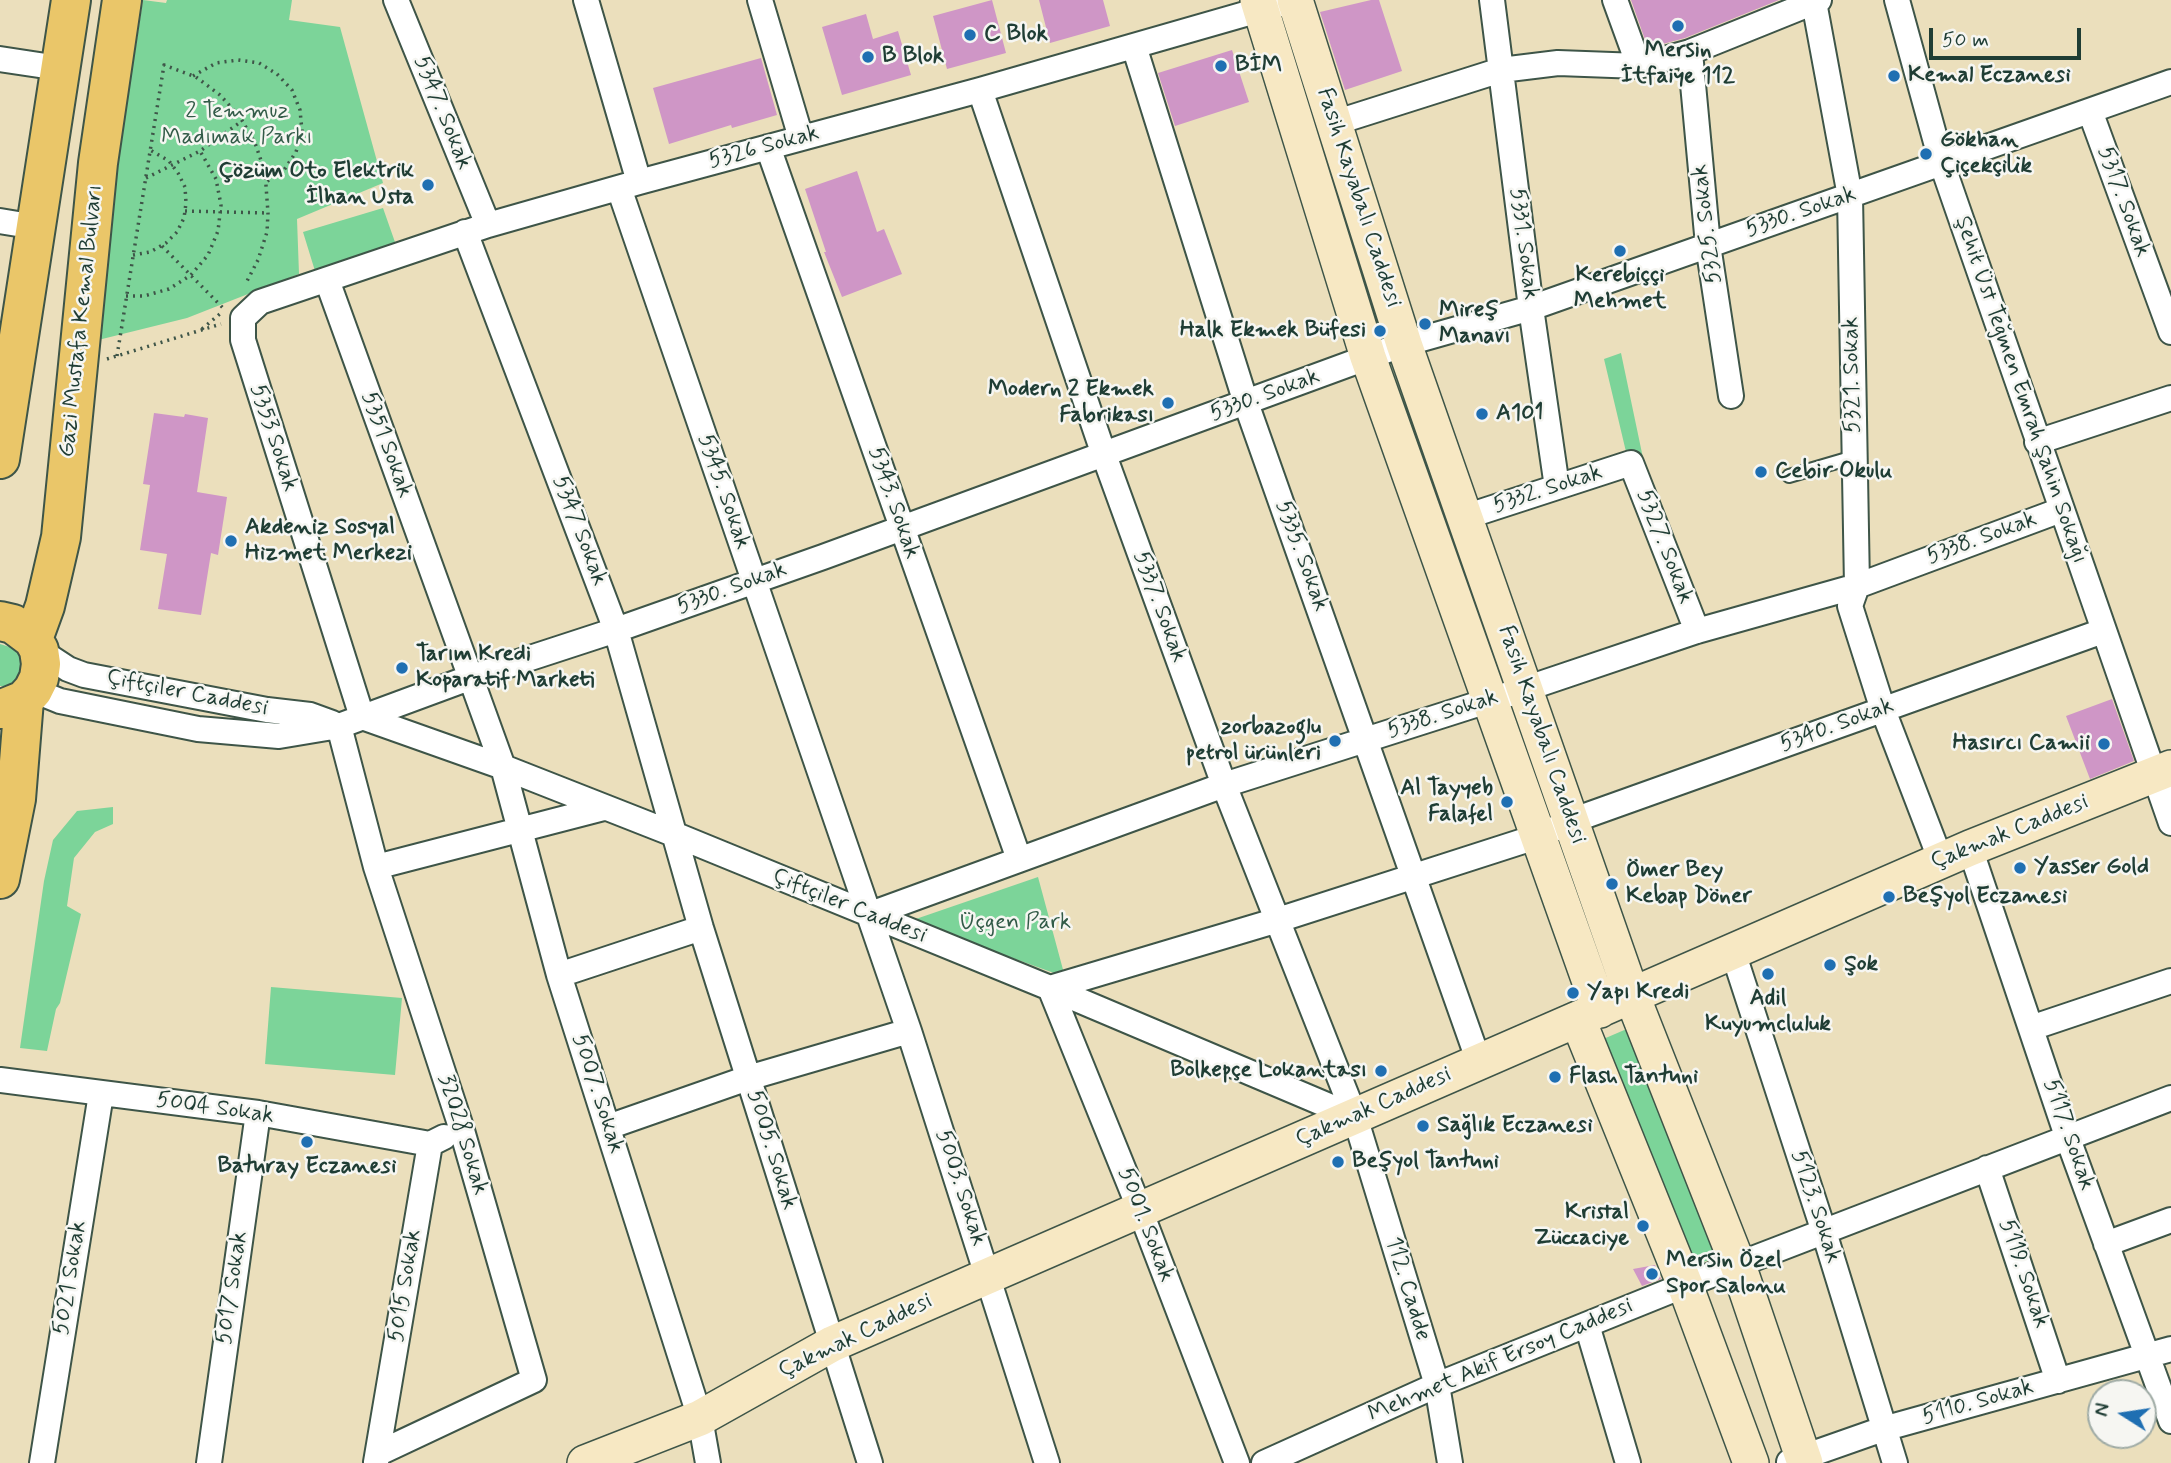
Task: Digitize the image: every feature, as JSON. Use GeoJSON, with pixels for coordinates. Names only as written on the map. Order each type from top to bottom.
{"type":"FeatureCollection","features":[{"type":"Feature","properties":{"kind":"highway"},"geometry":{"type":"LineString","coordinates":[[0,459],[18,224],[59,68],[71,0]]}},
{"type":"Feature","properties":{"kind":"highway","name":"Gazi Mustafa Kemal Bulvarı"},"geometry":{"type":"LineString","coordinates":[[19,700],[40,678],[41,664],[24,637],[45,606],[61,537],[98,163],[122,0]]}},
{"type":"Feature","properties":{"kind":"highway"},"geometry":{"type":"LineString","coordinates":[[0,879],[16,799],[19,700]]}},
{"type":"Feature","properties":{"kind":"street","name":"5347. Sokak"},"geometry":{"type":"LineString","coordinates":[[396,0],[477,229]]}},
{"type":"Feature","properties":{"kind":"street","name":"5345. Sokak"},"geometry":{"type":"LineString","coordinates":[[586,0],[629,185],[753,581],[868,915]]}},
{"type":"Feature","properties":{"kind":"street"},"geometry":{"type":"LineString","coordinates":[[760,0],[802,138]]}},
{"type":"Feature","properties":{"kind":"street","name":"5331. Sokak"},"geometry":{"type":"LineString","coordinates":[[1492,0],[1557,487]]}},
{"type":"Feature","properties":{"kind":"street"},"geometry":{"type":"LineString","coordinates":[[1615,0],[1639,66]]}},
{"type":"Feature","properties":{"kind":"street","name":"Şehit Üst Teğmen Emrah Şahin Sokağı"},"geometry":{"type":"LineString","coordinates":[[1897,0],[1942,164],[2103,631],[2163,772],[2171,823]]}},
{"type":"Feature","properties":{"kind":"street"},"geometry":{"type":"LineString","coordinates":[[1334,123],[1501,70],[1558,63],[1639,66],[1690,52],[1816,1]]}},
{"type":"Feature","properties":{"kind":"street","name":"5321. Sokak"},"geometry":{"type":"LineString","coordinates":[[1816,1],[1850,196],[1857,586],[1850,606],[1883,710],[1956,854]]}},
{"type":"Feature","properties":{"kind":"street","name":"5326 Sokak"},"geometry":{"type":"LineString","coordinates":[[233,310],[477,229],[980,90],[1277,3]]}},
{"type":"Feature","properties":{"kind":"street","name":"Fasih Kayabalı Caddesi"},"geometry":{"type":"LineString","coordinates":[[1277,3],[1334,123],[1404,344],[1632,996],[1738,1265],[1799,1461]]}},
{"type":"Feature","properties":{"kind":"street","name":"Fasih Kayabalı Caddesi"},"geometry":{"type":"LineString","coordinates":[[1277,3],[1368,357],[1539,836],[1589,1015],[1751,1463]]}},
{"type":"Feature","properties":{"kind":"street","name":"5335. Sokak"},"geometry":{"type":"LineString","coordinates":[[1134,46],[1246,402],[1479,1062]]}},
{"type":"Feature","properties":{"kind":"street","name":"5325. Sokak"},"geometry":{"type":"LineString","coordinates":[[1690,52],[1708,245],[1731,396]]}},
{"type":"Feature","properties":{"kind":"street"},"geometry":{"type":"LineString","coordinates":[[0,59],[59,68]]}},
{"type":"Feature","properties":{"kind":"street","name":"5330. Sokak"},"geometry":{"type":"LineString","coordinates":[[351,721],[753,581],[1404,344],[1531,308],[2171,82]]}},
{"type":"Feature","properties":{"kind":"street","name":"5337. Sokak"},"geometry":{"type":"LineString","coordinates":[[980,90],[1104,455],[1224,785],[1355,1117]]}},
{"type":"Feature","properties":{"kind":"street","name":"5317. Sokak"},"geometry":{"type":"LineString","coordinates":[[2090,111],[2171,332]]}},
{"type":"Feature","properties":{"kind":"street","name":"5343. Sokak"},"geometry":{"type":"LineString","coordinates":[[768,147],[1019,859]]}},
{"type":"Feature","properties":{"kind":"street","name":"5347 Sokak"},"geometry":{"type":"LineString","coordinates":[[477,229],[616,630],[676,835]]}},
{"type":"Feature","properties":{"kind":"street","name":"5351 Sokak"},"geometry":{"type":"LineString","coordinates":[[327,280],[503,767]]}},
{"type":"Feature","properties":{"kind":"street","name":"5353 Sokak"},"geometry":{"type":"LineString","coordinates":[[233,310],[351,721]]}},
{"type":"Feature","properties":{"kind":"street"},"geometry":{"type":"LineString","coordinates":[[2038,442],[2171,398]]}},
{"type":"Feature","properties":{"kind":"street","name":"5332. Sokak"},"geometry":{"type":"LineString","coordinates":[[1465,517],[1631,463]]}},
{"type":"Feature","properties":{"kind":"street","name":"5327. Sokak"},"geometry":{"type":"LineString","coordinates":[[1631,463],[1697,631]]}},
{"type":"Feature","properties":{"kind":"street","name":"5338. Sokak"},"geometry":{"type":"LineString","coordinates":[[868,915],[1224,785],[1697,631],[1857,586],[2061,510]]}},
{"type":"Feature","properties":{"kind":"street","name":"5340. Sokak"},"geometry":{"type":"LineString","coordinates":[[1050,988],[1278,920],[1539,836],[1571,821],[2103,631]]}},
{"type":"Feature","properties":{"kind":"street","name":"Çiftçiler Caddesi"},"geometry":{"type":"LineString","coordinates":[[24,637],[68,669],[84,675],[267,710],[351,721],[503,767],[1050,988],[1355,1117]]}},
{"type":"Feature","properties":{"kind":"street","name":"Çiftçiler Caddesi"},"geometry":{"type":"LineString","coordinates":[[19,700],[60,701],[198,729],[279,736],[351,721]]}},
{"type":"Feature","properties":{"kind":"street","name":"32028 Sokak"},"geometry":{"type":"LineString","coordinates":[[351,721],[376,867],[461,1127],[534,1380],[377,1458]]}},
{"type":"Feature","properties":{"kind":"street","name":"5007. Sokak"},"geometry":{"type":"LineString","coordinates":[[503,767],[559,975],[700,1418],[708,1463]]}},
{"type":"Feature","properties":{"kind":"street","name":"Çakmak Caddesi"},"geometry":{"type":"LineString","coordinates":[[585,1463],[700,1418],[832,1344],[1956,854],[2163,772]]}},
{"type":"Feature","properties":{"kind":"street"},"geometry":{"type":"LineString","coordinates":[[376,867],[604,808]]}},
{"type":"Feature","properties":{"kind":"street","name":"5005. Sokak"},"geometry":{"type":"LineString","coordinates":[[676,835],[701,928],[870,1463]]}},
{"type":"Feature","properties":{"kind":"street","name":"5117. Sokak"},"geometry":{"type":"LineString","coordinates":[[1956,854],[2031,1028],[2067,1136],[2171,1421]]}},
{"type":"Feature","properties":{"kind":"street","name":"5003. Sokak"},"geometry":{"type":"LineString","coordinates":[[868,915],[909,1031],[1047,1463]]}},
{"type":"Feature","properties":{"kind":"street"},"geometry":{"type":"LineString","coordinates":[[559,975],[701,928]]}},
{"type":"Feature","properties":{"kind":"street","name":"5123. Sokak"},"geometry":{"type":"LineString","coordinates":[[1733,951],[1895,1463]]}},
{"type":"Feature","properties":{"kind":"street"},"geometry":{"type":"LineString","coordinates":[[2031,1028],[2171,981]]}},
{"type":"Feature","properties":{"kind":"street","name":"5001. Sokak"},"geometry":{"type":"LineString","coordinates":[[1050,988],[1140,1210],[1237,1463]]}},
{"type":"Feature","properties":{"kind":"street"},"geometry":{"type":"LineString","coordinates":[[608,1127],[748,1078],[909,1031]]}},
{"type":"Feature","properties":{"kind":"street","name":"5004 Sokak"},"geometry":{"type":"LineString","coordinates":[[0,1080],[258,1113],[430,1144]]}},
{"type":"Feature","properties":{"kind":"street","name":"5021 Sokak"},"geometry":{"type":"LineString","coordinates":[[43,1463],[100,1094]]}},
{"type":"Feature","properties":{"kind":"street","name":"Mehmet Akif Ersoy Caddesi"},"geometry":{"type":"LineString","coordinates":[[1264,1463],[1437,1385],[1685,1285],[2171,1098]]}},
{"type":"Feature","properties":{"kind":"street","name":"5017 Sokak"},"geometry":{"type":"LineString","coordinates":[[209,1463],[258,1113]]}},
{"type":"Feature","properties":{"kind":"street","name":"112. Cadde"},"geometry":{"type":"LineString","coordinates":[[1355,1117],[1437,1385],[1450,1463]]}},
{"type":"Feature","properties":{"kind":"street"},"geometry":{"type":"LineString","coordinates":[[430,1144],[461,1127]]}},
{"type":"Feature","properties":{"kind":"street","name":"5015 Sokak"},"geometry":{"type":"LineString","coordinates":[[377,1458],[430,1144]]}},
{"type":"Feature","properties":{"kind":"street","name":"5119. Sokak"},"geometry":{"type":"LineString","coordinates":[[1987,1168],[2059,1381]]}},
{"type":"Feature","properties":{"kind":"street"},"geometry":{"type":"LineString","coordinates":[[2106,1244],[2171,1220]]}},
{"type":"Feature","properties":{"kind":"street"},"geometry":{"type":"LineString","coordinates":[[1587,1325],[1628,1463]]}},
{"type":"Feature","properties":{"kind":"street","name":"5110. Sokak"},"geometry":{"type":"LineString","coordinates":[[1799,1461],[1883,1429],[2171,1349]]}},
{"type":"Feature","properties":{"kind":"lane"},"geometry":{"type":"LineString","coordinates":[[1789,476],[1854,457]]}},
{"type":"Feature","properties":{"kind":"path"},"geometry":{"type":"LineString","coordinates":[[193,76],[216,63],[237,60],[259,63],[278,74],[292,90],[300,110],[302,131],[296,152],[284,170],[267,182]]}},
{"type":"Feature","properties":{"kind":"path"},"geometry":{"type":"LineString","coordinates":[[117,356],[164,65],[193,76],[220,95],[256,143],[267,182],[267,232],[258,260],[244,287]]}},
{"type":"Feature","properties":{"kind":"path"},"geometry":{"type":"LineString","coordinates":[[146,178],[200,151],[242,121]]}},
{"type":"Feature","properties":{"kind":"path"},"geometry":{"type":"LineString","coordinates":[[133,255],[150,252],[162,246],[177,232],[185,211],[185,187],[172,165],[150,150]]}},
{"type":"Feature","properties":{"kind":"path"},"geometry":{"type":"LineString","coordinates":[[126,296],[144,296],[169,289],[191,275],[208,255],[218,231],[220,211],[216,179],[200,151]]}},
{"type":"Feature","properties":{"kind":"path"},"geometry":{"type":"LineString","coordinates":[[185,211],[268,213]]}},
{"type":"Feature","properties":{"kind":"path"},"geometry":{"type":"LineString","coordinates":[[162,246],[191,275],[233,310]]}},
{"type":"Feature","properties":{"kind":"path"},"geometry":{"type":"LineString","coordinates":[[78,368],[202,329],[233,310]]}},
{"type":"Feature","properties":{"kind":"path"},"geometry":{"type":"LineString","coordinates":[[202,329],[233,310]]}},
{"type":"Feature","properties":{"kind":"green space","name":"2 Temmuz Madımak Parkı"},"geometry":{"type":"Polygon","coordinates":[[[143,0],[166,3],[167,0],[292,0],[289,20],[340,27],[383,183],[297,219],[299,274],[187,318],[90,342],[143,0]]]}},
{"type":"Feature","properties":{"kind":"green space"},"geometry":{"type":"Polygon","coordinates":[[[383,208],[396,245],[315,271],[303,232],[383,208]]]}},
{"type":"Feature","properties":{"kind":"green space"},"geometry":{"type":"Polygon","coordinates":[[[1621,353],[1643,458],[1627,456],[1604,359],[1621,353]]]}},
{"type":"Feature","properties":{"kind":"green space"},"geometry":{"type":"Polygon","coordinates":[[[0,644],[13,648],[23,665],[19,678],[7,686],[0,686],[0,644]]]}},
{"type":"Feature","properties":{"kind":"green space"},"geometry":{"type":"Polygon","coordinates":[[[113,807],[113,824],[95,832],[74,858],[67,906],[81,914],[47,1051],[20,1048],[44,881],[53,840],[77,811],[113,807]]]}},
{"type":"Feature","properties":{"kind":"green space","name":"Üçgen Park"},"geometry":{"type":"Polygon","coordinates":[[[1038,877],[1065,977],[910,921],[1038,877]]]}},
{"type":"Feature","properties":{"kind":"green space"},"geometry":{"type":"Polygon","coordinates":[[[271,987],[402,998],[395,1075],[265,1064],[271,987]]]}},
{"type":"Feature","properties":{"kind":"green space"},"geometry":{"type":"Polygon","coordinates":[[[1636,1025],[1726,1253],[1686,1269],[1594,1043],[1636,1025]]]}},
{"type":"Feature","properties":{"kind":"building","name":"C Blok"},"geometry":{"type":"Polygon","coordinates":[[[992,0],[1006,53],[947,69],[933,16],[992,0]]]}},
{"type":"Feature","properties":{"kind":"building"},"geometry":{"type":"Polygon","coordinates":[[[1039,0],[1103,0],[1110,26],[1050,43],[1039,0]]]}},
{"type":"Feature","properties":{"kind":"building"},"geometry":{"type":"Polygon","coordinates":[[[1379,0],[1402,71],[1345,90],[1320,12],[1379,0]]]}},
{"type":"Feature","properties":{"kind":"building","name":"Mersin İtfaiye 112"},"geometry":{"type":"Polygon","coordinates":[[[1631,0],[1779,0],[1685,38],[1648,48],[1631,0]]]}},
{"type":"Feature","properties":{"kind":"building","name":"B Blok"},"geometry":{"type":"Polygon","coordinates":[[[866,14],[873,39],[898,31],[911,75],[842,95],[822,27],[866,14]]]}},
{"type":"Feature","properties":{"kind":"building"},"geometry":{"type":"Polygon","coordinates":[[[1232,50],[1249,102],[1175,126],[1158,73],[1232,50]]]}},
{"type":"Feature","properties":{"kind":"building"},"geometry":{"type":"Polygon","coordinates":[[[761,58],[777,115],[732,128],[731,125],[669,144],[653,88],[761,58]]]}},
{"type":"Feature","properties":{"kind":"building"},"geometry":{"type":"Polygon","coordinates":[[[857,171],[877,232],[884,229],[902,274],[842,297],[824,252],[805,189],[857,171]]]}},
{"type":"Feature","properties":{"kind":"building"},"geometry":{"type":"Polygon","coordinates":[[[154,413],[208,418],[197,492],[227,497],[218,555],[211,553],[201,615],[158,609],[167,554],[140,550],[150,485],[143,484],[154,413]]]}},
{"type":"Feature","properties":{"kind":"building","name":"Hasırcı Camii"},"geometry":{"type":"Polygon","coordinates":[[[2112,699],[2134,761],[2090,779],[2066,716],[2112,699]]]}},
{"type":"Feature","properties":{"kind":"building"},"geometry":{"type":"Polygon","coordinates":[[[1655,1265],[1661,1279],[1642,1286],[1633,1269],[1655,1265]]]}},
{"type":"Feature","properties":{"kind":"place","name":"Mersin İtfaiye 112"},"geometry":{"type":"Point","coordinates":[1678,26]}},
{"type":"Feature","properties":{"kind":"place","name":"C Blok"},"geometry":{"type":"Point","coordinates":[970,35]}},
{"type":"Feature","properties":{"kind":"place","name":"B Blok"},"geometry":{"type":"Point","coordinates":[868,57]}},
{"type":"Feature","properties":{"kind":"place","name":"BİM"},"geometry":{"type":"Point","coordinates":[1221,66]}},
{"type":"Feature","properties":{"kind":"place","name":"Kemal Eczanesi"},"geometry":{"type":"Point","coordinates":[1894,76]}},
{"type":"Feature","properties":{"kind":"place","name":"Gökhan Çiçekçilik"},"geometry":{"type":"Point","coordinates":[1926,154]}},
{"type":"Feature","properties":{"kind":"place","name":"Çözüm Oto Elektrik İlhan Usta"},"geometry":{"type":"Point","coordinates":[428,185]}},
{"type":"Feature","properties":{"kind":"place","name":"Kerebiççi Mehmet"},"geometry":{"type":"Point","coordinates":[1620,251]}},
{"type":"Feature","properties":{"kind":"place","name":"Mireş Manavı"},"geometry":{"type":"Point","coordinates":[1425,324]}},
{"type":"Feature","properties":{"kind":"place","name":"Halk Ekmek Büfesi"},"geometry":{"type":"Point","coordinates":[1380,331]}},
{"type":"Feature","properties":{"kind":"place","name":"Modern 2 Ekmek Fabrikası"},"geometry":{"type":"Point","coordinates":[1168,403]}},
{"type":"Feature","properties":{"kind":"place","name":"A101"},"geometry":{"type":"Point","coordinates":[1482,414]}},
{"type":"Feature","properties":{"kind":"place","name":"Cebir Okulu"},"geometry":{"type":"Point","coordinates":[1761,472]}},
{"type":"Feature","properties":{"kind":"place","name":"Akdeniz Sosyal Hizmet Merkezi"},"geometry":{"type":"Point","coordinates":[231,541]}},
{"type":"Feature","properties":{"kind":"place","name":"Tarım Kredi Koparatif Marketi"},"geometry":{"type":"Point","coordinates":[402,668]}},
{"type":"Feature","properties":{"kind":"place","name":"zorbazoglu petrol ürünleri"},"geometry":{"type":"Point","coordinates":[1335,741]}},
{"type":"Feature","properties":{"kind":"place","name":"Hasırcı Camii"},"geometry":{"type":"Point","coordinates":[2104,744]}},
{"type":"Feature","properties":{"kind":"place","name":"Al Tayyeb Falafel"},"geometry":{"type":"Point","coordinates":[1507,802]}},
{"type":"Feature","properties":{"kind":"place","name":"Yasser Gold"},"geometry":{"type":"Point","coordinates":[2020,868]}},
{"type":"Feature","properties":{"kind":"place","name":"Ömer Bey Kebap Döner"},"geometry":{"type":"Point","coordinates":[1612,884]}},
{"type":"Feature","properties":{"kind":"place","name":"Beşyol Eczanesi"},"geometry":{"type":"Point","coordinates":[1889,897]}},
{"type":"Feature","properties":{"kind":"place","name":"Şok"},"geometry":{"type":"Point","coordinates":[1830,965]}},
{"type":"Feature","properties":{"kind":"place","name":"Adil Kuyumcluluk"},"geometry":{"type":"Point","coordinates":[1768,974]}},
{"type":"Feature","properties":{"kind":"place","name":"Yapı Kredi"},"geometry":{"type":"Point","coordinates":[1573,993]}},
{"type":"Feature","properties":{"kind":"place","name":"Bolkepçe Lokantası"},"geometry":{"type":"Point","coordinates":[1381,1071]}},
{"type":"Feature","properties":{"kind":"place","name":"Flash Tantuni"},"geometry":{"type":"Point","coordinates":[1555,1077]}},
{"type":"Feature","properties":{"kind":"place","name":"Sağlık Eczanesi"},"geometry":{"type":"Point","coordinates":[1423,1126]}},
{"type":"Feature","properties":{"kind":"place","name":"Baturay Eczanesi"},"geometry":{"type":"Point","coordinates":[307,1142]}},
{"type":"Feature","properties":{"kind":"place","name":"Beşyol Tantuni"},"geometry":{"type":"Point","coordinates":[1338,1162]}},
{"type":"Feature","properties":{"kind":"place","name":"Kristal Züccaciye"},"geometry":{"type":"Point","coordinates":[1643,1226]}},
{"type":"Feature","properties":{"kind":"place","name":"Mersin Özel Spor Salonu"},"geometry":{"type":"Point","coordinates":[1652,1274]}}]}
